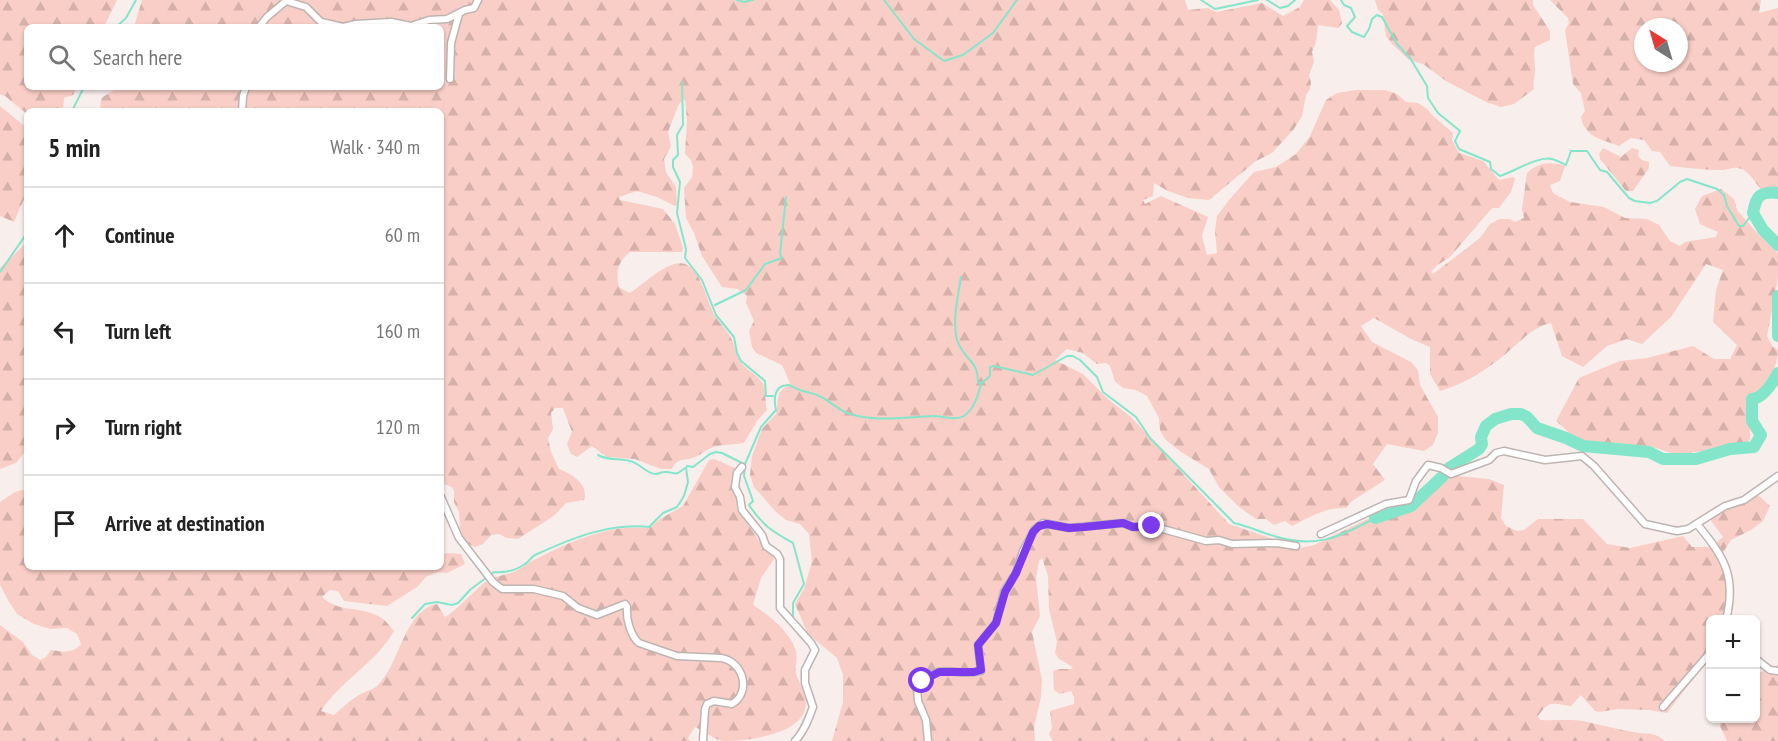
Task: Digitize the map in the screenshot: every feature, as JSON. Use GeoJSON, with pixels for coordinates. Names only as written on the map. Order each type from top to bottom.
{"type":"FeatureCollection","features":[{"type":"Feature","properties":{"kind":"street"},"geometry":{"type":"LineString","coordinates":[[417,24],[429,20],[447,20],[474,8],[478,0]]}},
{"type":"Feature","properties":{"kind":"street"},"geometry":{"type":"LineString","coordinates":[[261,24],[286,1],[300,4],[321,22],[328,24]]}},
{"type":"Feature","properties":{"kind":"street"},"geometry":{"type":"LineString","coordinates":[[450,79],[451,43],[460,14]]}},
{"type":"Feature","properties":{"kind":"street"},"geometry":{"type":"LineString","coordinates":[[363,24],[391,22],[401,24]]}},
{"type":"Feature","properties":{"kind":"street"},"geometry":{"type":"LineString","coordinates":[[242,108],[245,90]]}},
{"type":"Feature","properties":{"kind":"street"},"geometry":{"type":"LineString","coordinates":[[1321,534],[1386,504],[1410,500],[1416,481],[1428,465],[1441,468],[1451,474],[1489,460],[1496,453],[1504,451],[1545,460],[1582,456],[1594,466],[1645,524],[1683,531],[1725,506],[1751,496],[1778,476]]}},
{"type":"Feature","properties":{"kind":"street"},"geometry":{"type":"LineString","coordinates":[[742,467],[737,473],[735,487],[740,497],[742,510],[762,535],[766,546],[780,559],[780,608],[787,618],[798,626],[814,650],[805,670],[805,683],[813,707],[804,724],[803,733],[795,741]]}},
{"type":"Feature","properties":{"kind":"street"},"geometry":{"type":"LineString","coordinates":[[444,504],[459,538],[493,582],[502,590],[534,589],[563,596],[578,608],[597,615],[625,604],[631,630],[639,643],[677,656],[721,658],[734,663],[742,675],[741,697],[732,704],[714,701],[707,704],[703,741]]}},
{"type":"Feature","properties":{"kind":"street"},"geometry":{"type":"LineString","coordinates":[[928,741],[926,720],[918,701],[917,688],[922,681],[939,672],[981,670],[978,645],[996,623],[1005,592],[1016,573],[1023,551],[1035,529],[1043,524],[1069,528],[1123,523],[1133,527],[1152,526],[1206,541],[1220,540],[1232,544],[1277,543],[1296,546]]}},
{"type":"Feature","properties":{"kind":"street"},"geometry":{"type":"LineString","coordinates":[[1698,524],[1723,557],[1730,580],[1730,604],[1727,615]]}},
{"type":"Feature","properties":{"kind":"street"},"geometry":{"type":"LineString","coordinates":[[1664,707],[1706,658]]}},
{"type":"Feature","properties":{"kind":"street"},"geometry":{"type":"LineString","coordinates":[[1760,663],[1770,670],[1778,672]]}},
{"type":"Feature","properties":{"kind":"green space"},"geometry":{"type":"Polygon","coordinates":[[[0,0],[117,0],[105,24],[24,24],[24,90],[76,90],[73,95],[64,98],[63,108],[24,108],[24,112],[0,94],[0,0]]]}},
{"type":"Feature","properties":{"kind":"green space"},"geometry":{"type":"Polygon","coordinates":[[[142,0],[1185,0],[1188,10],[1207,8],[1217,12],[1262,3],[1283,16],[1300,7],[1304,0],[1330,0],[1339,10],[1342,23],[1339,28],[1318,25],[1312,52],[1314,62],[1309,75],[1310,89],[1306,95],[1302,116],[1294,129],[1272,153],[1256,161],[1209,200],[1188,198],[1154,183],[1153,196],[1143,200],[1145,204],[1161,196],[1208,217],[1202,236],[1207,255],[1217,253],[1215,231],[1217,216],[1254,172],[1276,167],[1296,154],[1310,136],[1326,100],[1337,93],[1356,90],[1385,90],[1397,94],[1406,102],[1418,103],[1453,133],[1452,140],[1459,153],[1483,161],[1499,180],[1513,177],[1515,179],[1511,192],[1499,208],[1492,208],[1450,257],[1436,266],[1431,272],[1433,274],[1480,238],[1490,224],[1500,219],[1510,219],[1515,222],[1524,218],[1522,209],[1527,173],[1540,165],[1549,163],[1565,166],[1560,181],[1550,185],[1553,193],[1570,202],[1604,207],[1625,218],[1647,219],[1659,225],[1670,241],[1680,246],[1685,242],[1716,237],[1718,232],[1700,224],[1695,209],[1702,196],[1721,189],[1734,199],[1737,210],[1778,253],[1778,278],[1767,336],[1772,346],[1778,350],[1777,359],[1767,380],[1747,405],[1750,440],[1741,445],[1676,455],[1656,448],[1590,443],[1573,436],[1556,421],[1579,378],[1620,361],[1647,358],[1693,346],[1714,359],[1730,359],[1737,345],[1713,322],[1716,290],[1723,270],[1706,264],[1671,317],[1642,344],[1627,339],[1607,346],[1583,367],[1562,356],[1551,323],[1529,333],[1505,355],[1477,374],[1440,391],[1430,374],[1430,347],[1374,318],[1361,326],[1372,342],[1411,362],[1418,370],[1420,385],[1438,417],[1438,433],[1433,445],[1424,451],[1387,444],[1373,464],[1385,480],[1352,501],[1346,508],[1325,511],[1292,526],[1285,521],[1274,525],[1266,519],[1256,519],[1239,507],[1219,487],[1209,469],[1165,439],[1160,430],[1159,418],[1147,396],[1136,390],[1123,388],[1115,381],[1110,366],[1106,363],[1097,364],[1083,353],[1067,349],[1055,360],[1083,374],[1108,399],[1131,417],[1229,524],[1279,541],[1291,550],[1314,545],[1374,516],[1407,509],[1446,475],[1489,479],[1504,485],[1501,518],[1506,526],[1517,531],[1524,530],[1538,519],[1583,519],[1607,544],[1630,548],[1683,536],[1692,547],[1711,547],[1723,537],[1709,518],[1757,494],[1770,506],[1763,521],[1731,540],[1724,551],[1722,559],[1728,604],[1725,615],[1706,615],[1706,658],[1667,713],[1618,709],[1599,712],[1595,711],[1581,695],[1571,706],[1552,704],[1538,716],[1540,720],[1583,721],[1632,732],[1653,734],[1665,741],[1053,741],[1049,734],[1052,728],[1050,711],[1074,704],[1074,697],[1071,691],[1060,694],[1054,690],[1053,671],[1073,667],[1059,659],[1055,653],[1057,642],[1049,609],[1048,576],[1042,558],[1039,561],[1036,578],[1040,616],[1032,632],[1042,680],[1041,697],[1034,727],[1035,741],[832,741],[843,702],[843,675],[837,658],[808,634],[795,604],[804,589],[812,562],[809,534],[800,524],[786,520],[776,512],[754,487],[750,475],[752,456],[762,429],[776,414],[779,393],[790,383],[782,365],[756,353],[752,347],[749,331],[754,321],[746,303],[747,296],[738,289],[722,287],[702,256],[686,218],[684,188],[692,177],[693,167],[691,160],[685,154],[687,120],[683,99],[668,132],[671,146],[664,159],[666,172],[676,187],[677,205],[637,191],[619,197],[620,200],[663,209],[675,224],[683,248],[682,252],[630,252],[618,268],[619,287],[629,293],[671,265],[685,264],[691,268],[700,280],[715,316],[728,332],[740,361],[762,383],[767,410],[757,421],[744,443],[714,447],[695,457],[678,461],[672,469],[661,469],[635,459],[607,457],[592,446],[577,457],[571,454],[567,444],[572,432],[563,408],[555,408],[551,413],[553,429],[548,438],[551,452],[559,469],[582,484],[584,500],[566,503],[555,515],[518,539],[507,538],[499,534],[491,535],[483,544],[475,547],[466,543],[460,530],[454,491],[452,487],[444,484],[444,108],[100,108],[101,98],[114,90],[444,90],[444,24],[135,24],[142,0]]]}},
{"type":"Feature","properties":{"kind":"green space"},"geometry":{"type":"Polygon","coordinates":[[[1375,0],[1533,0],[1533,5],[1550,31],[1550,40],[1535,47],[1534,89],[1514,104],[1501,107],[1486,102],[1446,81],[1423,64],[1409,60],[1392,44],[1386,36],[1383,14],[1378,10],[1375,0]]]}},
{"type":"Feature","properties":{"kind":"green space"},"geometry":{"type":"Polygon","coordinates":[[[1550,0],[1761,0],[1759,13],[1778,8],[1778,199],[1766,194],[1743,170],[1670,166],[1660,152],[1652,151],[1644,140],[1631,138],[1619,146],[1590,134],[1581,117],[1585,111],[1581,93],[1573,84],[1565,30],[1569,23],[1568,18],[1550,0]]]}},
{"type":"Feature","properties":{"kind":"green space"},"geometry":{"type":"Polygon","coordinates":[[[0,106],[24,126],[24,199],[14,222],[0,216],[0,106]]]}},
{"type":"Feature","properties":{"kind":"green space"},"geometry":{"type":"Polygon","coordinates":[[[1603,148],[1621,157],[1632,148],[1639,150],[1638,156],[1649,162],[1649,168],[1633,191],[1626,191],[1600,159],[1599,154],[1603,148]]]}},
{"type":"Feature","properties":{"kind":"green space"},"geometry":{"type":"Polygon","coordinates":[[[24,245],[24,453],[16,463],[0,469],[0,268],[24,245]]]}},
{"type":"Feature","properties":{"kind":"green space"},"geometry":{"type":"Polygon","coordinates":[[[714,459],[735,468],[737,510],[774,559],[761,578],[753,605],[778,625],[793,644],[796,651],[796,674],[806,700],[801,718],[783,731],[758,738],[724,741],[695,727],[688,738],[690,741],[0,741],[0,625],[23,642],[32,655],[40,660],[46,657],[51,650],[71,651],[81,644],[77,634],[67,628],[50,629],[34,624],[17,614],[0,585],[0,502],[15,492],[24,490],[24,570],[444,570],[444,554],[461,554],[465,564],[447,573],[437,572],[426,577],[417,587],[387,606],[344,601],[338,591],[330,590],[322,597],[335,605],[379,616],[394,631],[378,653],[338,690],[321,711],[334,715],[358,695],[377,686],[385,677],[410,627],[426,608],[437,604],[445,617],[487,581],[514,572],[561,547],[604,532],[634,527],[649,528],[683,506],[709,460],[714,459]]]}},
{"type":"Feature","properties":{"kind":"green space"},"geometry":{"type":"Polygon","coordinates":[[[1778,665],[1778,741],[1727,741],[1720,723],[1760,723],[1760,672],[1778,665]]]}},
{"type":"Feature","properties":{"kind":"waterway"},"geometry":{"type":"LineString","coordinates":[[119,24],[126,18],[136,0]]}},
{"type":"Feature","properties":{"kind":"waterway"},"geometry":{"type":"LineString","coordinates":[[737,0],[744,2],[753,0]]}},
{"type":"Feature","properties":{"kind":"waterway"},"geometry":{"type":"LineString","coordinates":[[884,0],[914,39],[944,61],[963,55],[993,33],[1017,0]]}},
{"type":"Feature","properties":{"kind":"waterway"},"geometry":{"type":"LineString","coordinates":[[1201,0],[1215,9],[1258,0]]}},
{"type":"Feature","properties":{"kind":"waterway"},"geometry":{"type":"LineString","coordinates":[[1267,0],[1280,8],[1288,6],[1295,0]]}},
{"type":"Feature","properties":{"kind":"waterway"},"geometry":{"type":"LineString","coordinates":[[1341,0],[1344,5],[1351,8],[1355,17],[1347,26],[1352,32],[1364,37],[1372,19],[1377,15],[1382,17],[1397,44],[1410,58],[1427,86],[1428,98],[1438,113],[1460,131],[1455,141],[1459,149],[1490,162],[1491,169],[1500,176],[1540,160],[1552,159],[1566,165],[1571,151],[1587,151],[1600,170],[1607,172],[1629,198],[1635,201],[1650,203],[1657,201],[1687,179],[1717,189],[1724,195],[1727,206],[1739,226],[1743,226],[1753,213]]}},
{"type":"Feature","properties":{"kind":"waterway"},"geometry":{"type":"LineString","coordinates":[[682,82],[683,125],[677,135],[678,155],[673,160],[673,167],[680,182],[677,213],[686,249],[685,258],[702,280],[716,315],[734,337],[741,361],[765,381],[766,396],[773,396]]}},
{"type":"Feature","properties":{"kind":"waterway"},"geometry":{"type":"LineString","coordinates":[[74,108],[82,90]]}},
{"type":"Feature","properties":{"kind":"waterway"},"geometry":{"type":"LineString","coordinates":[[1778,193],[1767,193],[1760,196],[1753,213],[1763,230],[1778,245]]}},
{"type":"Feature","properties":{"kind":"waterway"},"geometry":{"type":"LineString","coordinates":[[715,305],[746,290],[765,264],[782,258],[780,254],[786,197]]}},
{"type":"Feature","properties":{"kind":"waterway"},"geometry":{"type":"LineString","coordinates":[[0,272],[24,237]]}},
{"type":"Feature","properties":{"kind":"waterway"},"geometry":{"type":"LineString","coordinates":[[793,619],[793,603],[804,584],[793,543],[768,527],[754,512],[749,505],[753,501],[744,476],[745,464],[761,427],[776,410],[777,391],[787,385],[815,394],[845,412],[866,417],[953,418],[964,416],[973,406],[981,384],[978,382],[976,369],[957,340],[956,308],[961,277]]}},
{"type":"Feature","properties":{"kind":"waterway"},"geometry":{"type":"LineString","coordinates":[[1778,296],[1778,336]]}},
{"type":"Feature","properties":{"kind":"waterway"},"geometry":{"type":"LineString","coordinates":[[981,384],[990,376],[990,367],[1033,375],[1067,356],[1073,356],[1097,377],[1103,392],[1136,417],[1150,438],[1234,523],[1289,540],[1314,541],[1338,536],[1375,518]]}},
{"type":"Feature","properties":{"kind":"waterway"},"geometry":{"type":"LineString","coordinates":[[1375,518],[1411,506],[1449,468],[1479,449],[1486,426],[1495,419],[1511,414],[1521,414],[1537,428],[1583,446],[1649,452],[1663,459],[1696,459],[1730,449],[1754,447],[1761,435],[1752,421],[1752,399],[1763,393],[1778,373]]}},
{"type":"Feature","properties":{"kind":"waterway"},"geometry":{"type":"LineString","coordinates":[[412,618],[425,604],[437,602],[452,605],[458,603],[471,589],[494,572],[506,572],[517,568],[535,555],[562,543],[605,529],[649,527],[663,513],[677,507],[684,496],[688,482],[687,466],[693,467],[710,454],[722,453],[744,464]]}},
{"type":"Feature","properties":{"kind":"waterway"},"geometry":{"type":"LineString","coordinates":[[598,455],[633,462],[655,474],[676,473],[685,468]]}},
{"type":"Feature","properties":{"kind":"route"},"geometry":{"type":"LineString","coordinates":[[922,681],[939,672],[979,672],[981,670],[978,645],[996,623],[1005,592],[1016,573],[1023,551],[1033,532],[1039,526],[1047,524],[1069,528],[1117,523],[1133,527],[1152,526]]}}]}
